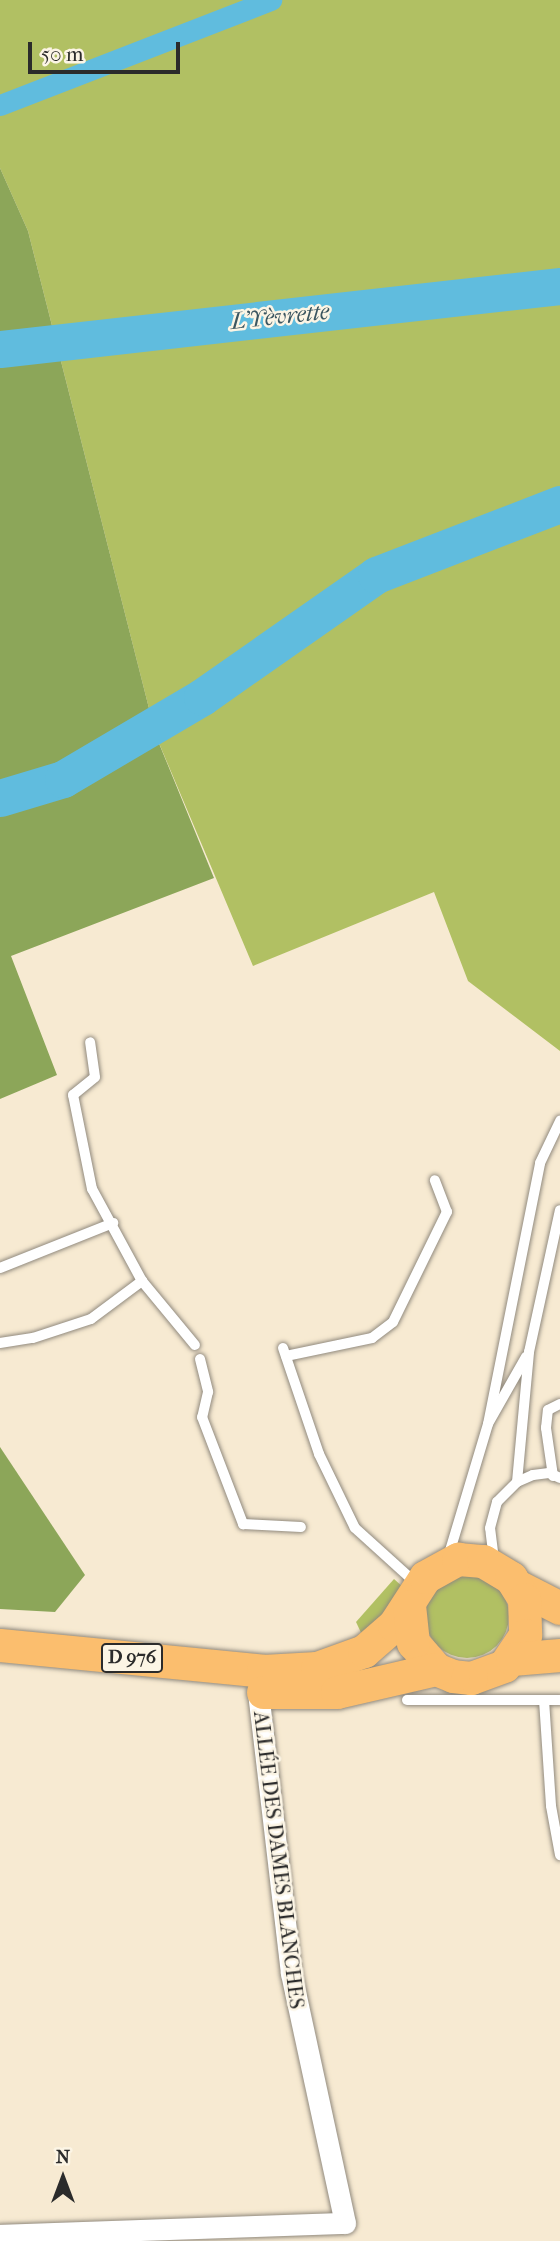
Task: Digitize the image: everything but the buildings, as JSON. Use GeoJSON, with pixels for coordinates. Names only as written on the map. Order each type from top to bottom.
{"type":"FeatureCollection","features":[{"type":"Feature","properties":{"kind":"main road"},"geometry":{"type":"LineString","coordinates":[[560,1608],[507,1576],[470,1559],[446,1562],[413,1595],[413,1643],[436,1669],[471,1689],[512,1659],[560,1655]]}},
{"type":"Feature","properties":{"kind":"main road"},"geometry":{"type":"LineString","coordinates":[[507,1576],[527,1615],[525,1635],[512,1659]]}},
{"type":"Feature","properties":{"kind":"main road","name":"D 976"},"geometry":{"type":"LineString","coordinates":[[0,1645],[296,1672],[363,1651],[413,1595]]}},
{"type":"Feature","properties":{"kind":"main road","name":"D 976"},"geometry":{"type":"LineString","coordinates":[[0,1663],[258,1692],[337,1692],[436,1669]]}},
{"type":"Feature","properties":{"kind":"street","name":"ALLÉE DES DAMES BLANCHES"},"geometry":{"type":"LineString","coordinates":[[0,2235],[345,2223],[291,1973],[258,1692]]}},
{"type":"Feature","properties":{"kind":"lane"},"geometry":{"type":"LineString","coordinates":[[90,1042],[95,1077],[73,1095],[92,1189],[113,1223],[142,1281],[195,1345]]}},
{"type":"Feature","properties":{"kind":"lane"},"geometry":{"type":"LineString","coordinates":[[446,1562],[488,1424],[540,1163],[560,1121]]}},
{"type":"Feature","properties":{"kind":"lane"},"geometry":{"type":"LineString","coordinates":[[413,1595],[355,1528],[319,1454],[284,1352],[372,1338],[393,1322],[447,1212],[435,1180]]}},
{"type":"Feature","properties":{"kind":"lane"},"geometry":{"type":"LineString","coordinates":[[507,1576],[491,1514],[517,1482],[529,1352],[560,1210]]}},
{"type":"Feature","properties":{"kind":"lane"},"geometry":{"type":"LineString","coordinates":[[0,1268],[113,1223]]}},
{"type":"Feature","properties":{"kind":"lane"},"geometry":{"type":"LineString","coordinates":[[0,1343],[33,1338],[91,1319],[142,1281]]}},
{"type":"Feature","properties":{"kind":"lane"},"geometry":{"type":"LineString","coordinates":[[488,1424],[529,1352]]}},
{"type":"Feature","properties":{"kind":"lane"},"geometry":{"type":"LineString","coordinates":[[200,1359],[208,1392],[202,1417],[243,1524],[301,1527]]}},
{"type":"Feature","properties":{"kind":"lane"},"geometry":{"type":"LineString","coordinates":[[517,1482],[556,1478],[548,1410],[560,1404]]}},
{"type":"Feature","properties":{"kind":"lane"},"geometry":{"type":"LineString","coordinates":[[407,1700],[471,1689],[560,1700]]}},
{"type":"Feature","properties":{"kind":"lane"},"geometry":{"type":"LineString","coordinates":[[544,1700],[551,1806],[560,1855]]}},
{"type":"Feature","properties":{"kind":"green space"},"geometry":{"type":"Polygon","coordinates":[[[0,0],[560,0],[560,1051],[468,981],[434,892],[253,966],[156,736],[28,231],[0,168],[0,0]]]}},
{"type":"Feature","properties":{"kind":"green space"},"geometry":{"type":"Polygon","coordinates":[[[0,168],[28,231],[156,736],[214,878],[11,956],[57,1075],[0,1099],[0,168]]]}},
{"type":"Feature","properties":{"kind":"green space"},"geometry":{"type":"Polygon","coordinates":[[[0,1447],[85,1575],[55,1612],[0,1609],[0,1447]]]}},
{"type":"Feature","properties":{"kind":"green space"},"geometry":{"type":"Polygon","coordinates":[[[467,1574],[483,1577],[497,1586],[506,1600],[509,1616],[506,1632],[497,1646],[483,1655],[467,1658],[451,1655],[437,1646],[428,1632],[425,1616],[428,1600],[437,1586],[451,1577],[467,1574]]]}},
{"type":"Feature","properties":{"kind":"green space"},"geometry":{"type":"Polygon","coordinates":[[[394,1579],[404,1588],[364,1639],[356,1622],[394,1579]]]}},
{"type":"Feature","properties":{"kind":"waterway"},"geometry":{"type":"LineString","coordinates":[[0,105],[271,0]]}},
{"type":"Feature","properties":{"kind":"waterway","name":"L'Yèvrette"},"geometry":{"type":"LineString","coordinates":[[0,349],[560,286]]}},
{"type":"Feature","properties":{"kind":"waterway"},"geometry":{"type":"LineString","coordinates":[[0,798],[63,779],[202,697],[376,575],[560,504]]}}]}
